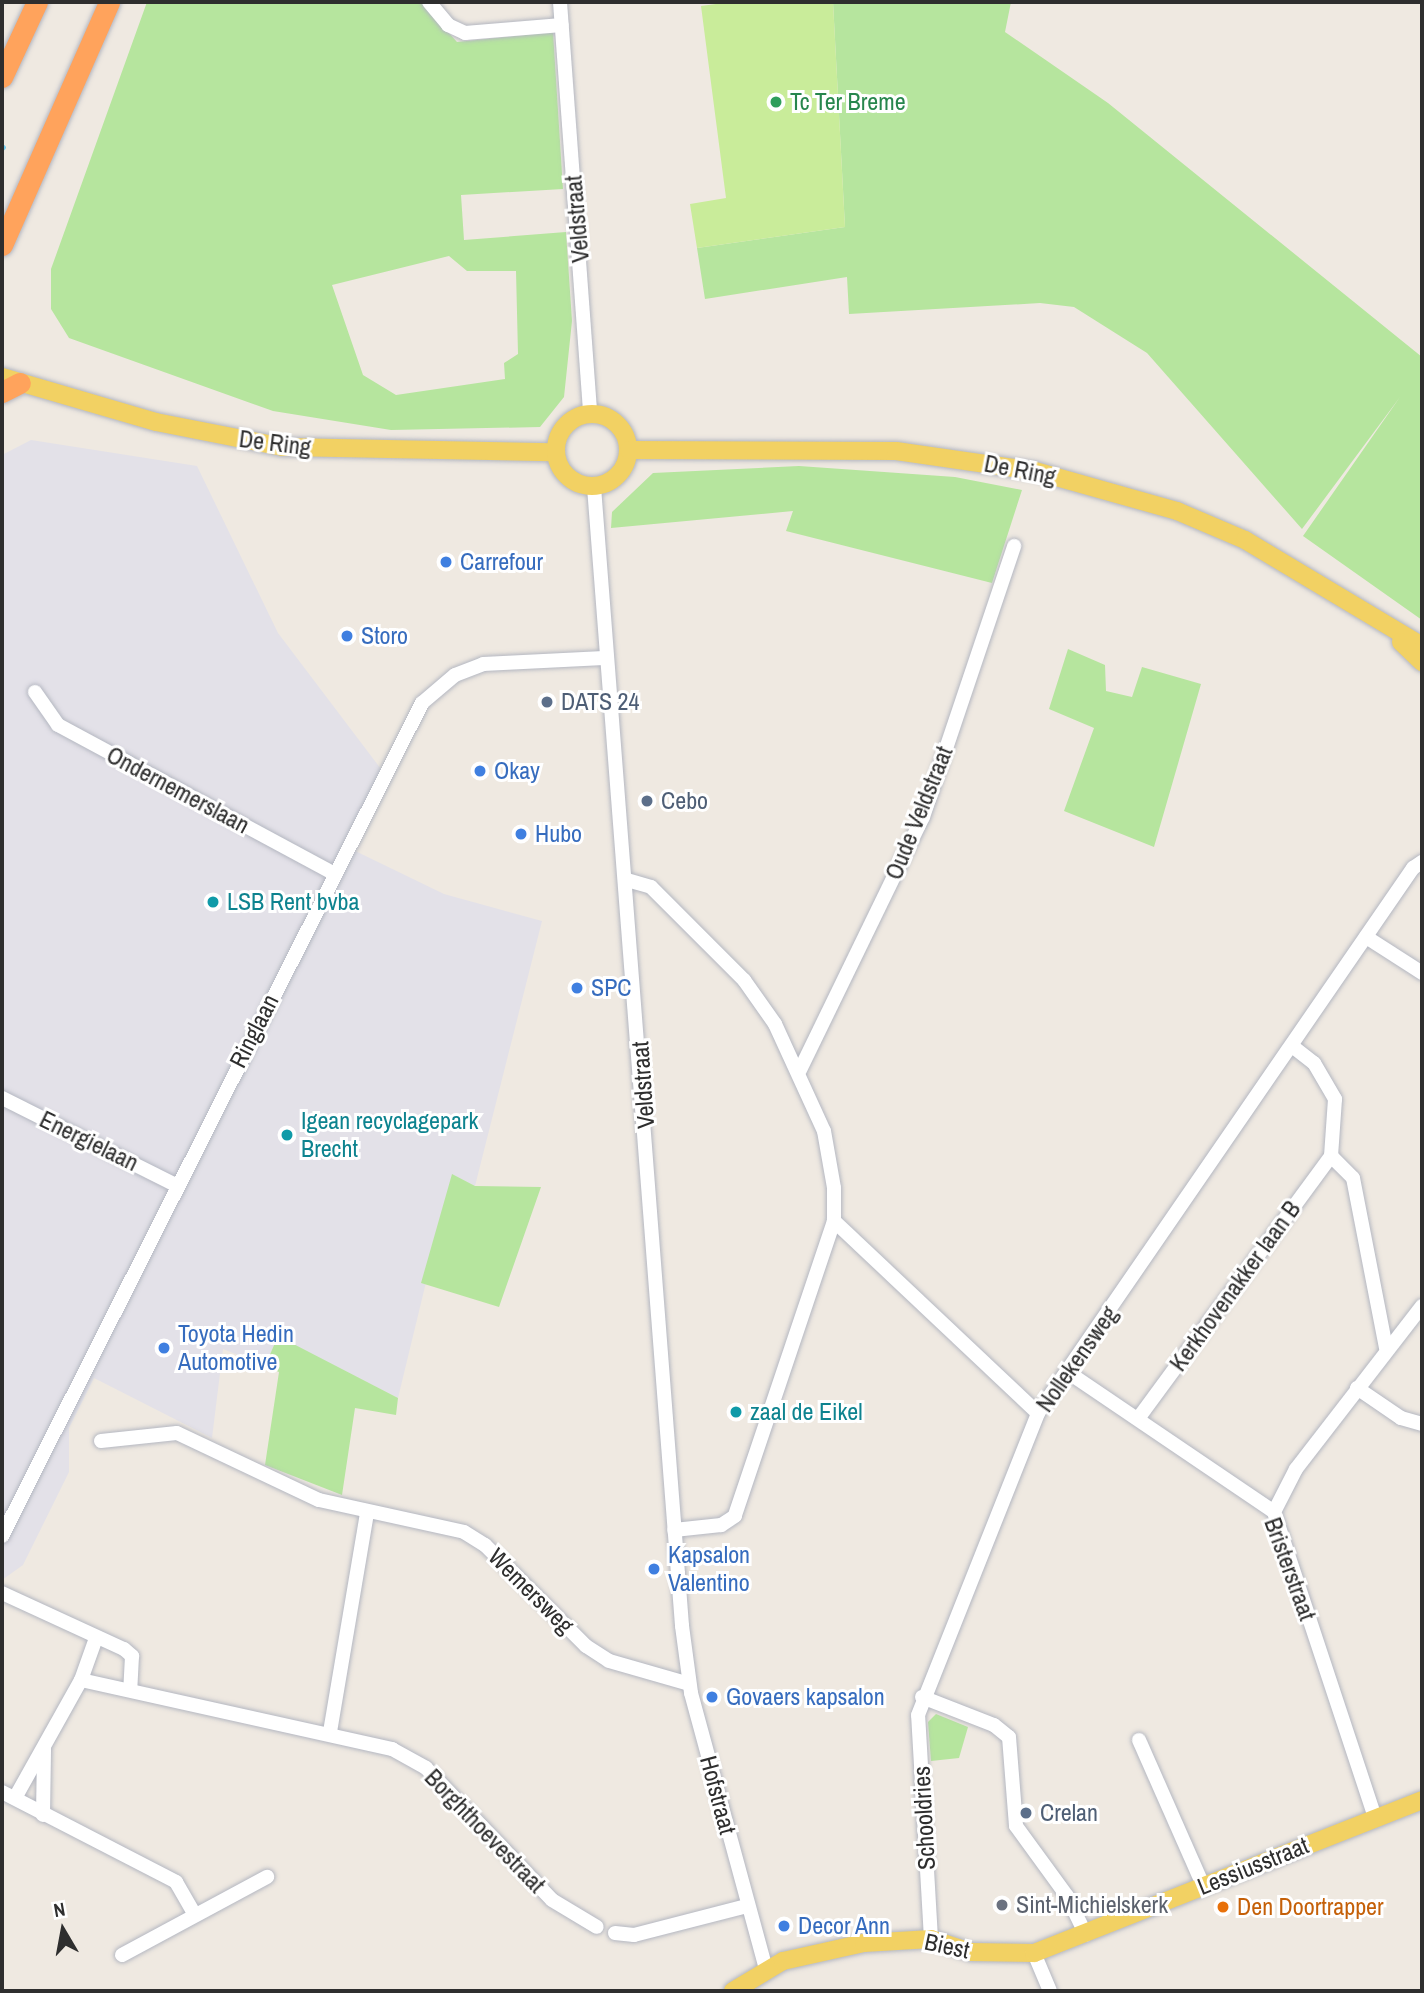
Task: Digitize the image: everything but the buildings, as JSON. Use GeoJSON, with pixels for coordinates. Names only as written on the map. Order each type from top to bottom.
{"type":"FeatureCollection","features":[{"type":"Feature","properties":{"kind":"highway"},"geometry":{"type":"LineString","coordinates":[[2,77],[37,2]]}},
{"type":"Feature","properties":{"kind":"highway"},"geometry":{"type":"LineString","coordinates":[[2,245],[109,2]]}},
{"type":"Feature","properties":{"kind":"main road","name":"De Ring"},"geometry":{"type":"LineString","coordinates":[[8,384],[156,422],[283,447],[555,452]]}},
{"type":"Feature","properties":{"kind":"main road"},"geometry":{"type":"LineString","coordinates":[[590,413],[620,426],[629,450],[616,478],[594,487],[564,474],[555,452],[568,422],[590,413]]}},
{"type":"Feature","properties":{"kind":"main road","name":"De Ring"},"geometry":{"type":"LineString","coordinates":[[629,450],[896,451],[1035,471],[1177,511],[1245,540],[1422,646]]}},
{"type":"Feature","properties":{"kind":"main road","name":"De Ring"},"geometry":{"type":"LineString","coordinates":[[1378,619],[1422,662]]}},
{"type":"Feature","properties":{"kind":"main road","name":"Lessiusstraat"},"geometry":{"type":"LineString","coordinates":[[1086,1935],[1203,1885],[1422,1800]]}},
{"type":"Feature","properties":{"kind":"main road","name":"Biest"},"geometry":{"type":"LineString","coordinates":[[733,1991],[766,1969],[864,1943],[931,1939],[971,1952],[1034,1953],[1086,1935]]}},
{"type":"Feature","properties":{"kind":"street"},"geometry":{"type":"LineString","coordinates":[[429,2],[448,25],[465,33],[562,25]]}},
{"type":"Feature","properties":{"kind":"street","name":"Veldstraat"},"geometry":{"type":"LineString","coordinates":[[560,2],[590,413]]}},
{"type":"Feature","properties":{"kind":"street","name":"Veldstraat"},"geometry":{"type":"LineString","coordinates":[[594,487],[604,658],[627,880],[674,1530],[690,1684]]}},
{"type":"Feature","properties":{"kind":"street","name":"Oude Veldstraat"},"geometry":{"type":"LineString","coordinates":[[800,1070],[923,817],[1014,546]]}},
{"type":"Feature","properties":{"kind":"street","name":"Ringlaan"},"geometry":{"type":"LineString","coordinates":[[2,1536],[176,1185],[422,703],[437,687],[483,664],[604,658]]}},
{"type":"Feature","properties":{"kind":"street","name":"Ondernemerslaan"},"geometry":{"type":"LineString","coordinates":[[35,692],[58,725],[335,874]]}},
{"type":"Feature","properties":{"kind":"street","name":"Nollekensweg"},"geometry":{"type":"LineString","coordinates":[[922,1697],[1038,1413],[1069,1373],[1366,937],[1422,862]]}},
{"type":"Feature","properties":{"kind":"street"},"geometry":{"type":"LineString","coordinates":[[627,880],[651,887],[744,980],[800,1070],[826,1141],[834,1221],[735,1516],[721,1525],[674,1530]]}},
{"type":"Feature","properties":{"kind":"street"},"geometry":{"type":"LineString","coordinates":[[1366,937],[1422,973]]}},
{"type":"Feature","properties":{"kind":"street"},"geometry":{"type":"LineString","coordinates":[[1292,1046],[1314,1063],[1335,1099],[1331,1156],[1353,1178],[1386,1348]]}},
{"type":"Feature","properties":{"kind":"street","name":"Energielaan"},"geometry":{"type":"LineString","coordinates":[[2,1098],[176,1185]]}},
{"type":"Feature","properties":{"kind":"street","name":"Kerkhovenakker laan B"},"geometry":{"type":"LineString","coordinates":[[1140,1416],[1331,1156]]}},
{"type":"Feature","properties":{"kind":"street"},"geometry":{"type":"LineString","coordinates":[[834,1221],[1038,1413]]}},
{"type":"Feature","properties":{"kind":"street"},"geometry":{"type":"LineString","coordinates":[[1274,1512],[1296,1469],[1386,1348],[1422,1306]]}},
{"type":"Feature","properties":{"kind":"street","name":"Bristerstraat"},"geometry":{"type":"LineString","coordinates":[[1069,1373],[1140,1416],[1274,1512],[1375,1818]]}},
{"type":"Feature","properties":{"kind":"street"},"geometry":{"type":"LineString","coordinates":[[1357,1388],[1401,1418],[1422,1424]]}},
{"type":"Feature","properties":{"kind":"street","name":"Wemersweg"},"geometry":{"type":"LineString","coordinates":[[101,1441],[177,1433],[284,1486],[367,1513],[393,1513],[464,1532],[485,1545],[586,1646],[610,1661],[690,1684]]}},
{"type":"Feature","properties":{"kind":"street"},"geometry":{"type":"LineString","coordinates":[[330,1732],[367,1513]]}},
{"type":"Feature","properties":{"kind":"street"},"geometry":{"type":"LineString","coordinates":[[2,1592],[132,1656],[130,1689]]}},
{"type":"Feature","properties":{"kind":"street"},"geometry":{"type":"LineString","coordinates":[[96,1638],[81,1680],[44,1749],[8,1795],[176,1882],[195,1914]]}},
{"type":"Feature","properties":{"kind":"street","name":"Borghthoevestraat"},"geometry":{"type":"LineString","coordinates":[[81,1680],[330,1732],[392,1749],[426,1768],[552,1900],[597,1927]]}},
{"type":"Feature","properties":{"kind":"street","name":"Hofstraat"},"geometry":{"type":"LineString","coordinates":[[690,1684],[747,1906],[766,1969]]}},
{"type":"Feature","properties":{"kind":"street"},"geometry":{"type":"LineString","coordinates":[[922,1697],[994,1725],[1009,1737],[1016,1826],[1067,1896],[1086,1935]]}},
{"type":"Feature","properties":{"kind":"street","name":"Schooldries"},"geometry":{"type":"LineString","coordinates":[[922,1697],[931,1939]]}},
{"type":"Feature","properties":{"kind":"street"},"geometry":{"type":"LineString","coordinates":[[1139,1740],[1203,1885]]}},
{"type":"Feature","properties":{"kind":"street"},"geometry":{"type":"LineString","coordinates":[[43,1815],[44,1749]]}},
{"type":"Feature","properties":{"kind":"street"},"geometry":{"type":"LineString","coordinates":[[122,1955],[267,1877]]}},
{"type":"Feature","properties":{"kind":"street"},"geometry":{"type":"LineString","coordinates":[[615,1933],[634,1935],[747,1906]]}},
{"type":"Feature","properties":{"kind":"street"},"geometry":{"type":"LineString","coordinates":[[1034,1953],[1050,1991]]}},
{"type":"Feature","properties":{"kind":"shaded area"},"geometry":{"type":"Polygon","coordinates":[[[31,440],[197,466],[278,633],[384,773],[347,847],[444,894],[542,921],[475,1186],[452,1175],[398,1398],[278,1337],[265,1366],[223,1349],[212,1438],[94,1378],[69,1428],[69,1472],[23,1565],[2,1580],[2,455],[31,440]]]}},
{"type":"Feature","properties":{"kind":"green space"},"geometry":{"type":"Polygon","coordinates":[[[147,2],[421,2],[457,42],[553,32],[563,189],[461,195],[464,240],[566,232],[572,321],[564,397],[540,427],[391,430],[273,411],[69,338],[51,309],[51,269],[147,2]],[[449,256],[332,285],[363,375],[396,395],[505,379],[504,363],[518,354],[516,271],[467,271],[449,256]]]}},
{"type":"Feature","properties":{"kind":"green space","name":"Tc Ter Breme"},"geometry":{"type":"Polygon","coordinates":[[[731,2],[833,2],[845,227],[697,248],[690,204],[726,198],[701,6],[731,2]]]}},
{"type":"Feature","properties":{"kind":"green space"},"geometry":{"type":"Polygon","coordinates":[[[833,2],[1011,2],[1005,32],[1108,103],[1422,357],[1422,620],[1303,536],[1400,397],[1302,529],[1147,353],[1074,307],[1040,303],[849,314],[847,277],[705,299],[697,248],[845,227],[833,2]]]}},
{"type":"Feature","properties":{"kind":"green space"},"geometry":{"type":"Polygon","coordinates":[[[799,466],[955,477],[1022,490],[992,583],[786,531],[793,511],[611,528],[612,512],[653,473],[799,466]]]}},
{"type":"Feature","properties":{"kind":"green space"},"geometry":{"type":"Polygon","coordinates":[[[1068,649],[1105,665],[1106,691],[1132,697],[1142,667],[1201,684],[1154,847],[1064,811],[1094,728],[1049,709],[1068,649]]]}},
{"type":"Feature","properties":{"kind":"green space"},"geometry":{"type":"Polygon","coordinates":[[[452,1174],[475,1186],[541,1187],[499,1307],[421,1283],[452,1174]]]}},
{"type":"Feature","properties":{"kind":"green space"},"geometry":{"type":"Polygon","coordinates":[[[278,1336],[398,1398],[396,1415],[355,1408],[342,1495],[265,1465],[279,1372],[265,1366],[278,1336]]]}},
{"type":"Feature","properties":{"kind":"green space"},"geometry":{"type":"Polygon","coordinates":[[[936,1714],[968,1727],[959,1758],[931,1761],[928,1722],[936,1714]]]}},
{"type":"Feature","properties":{"kind":"place","name":"Tc Ter Breme"},"geometry":{"type":"Point","coordinates":[776,102]}},
{"type":"Feature","properties":{"kind":"place","name":"Carrefour"},"geometry":{"type":"Point","coordinates":[446,562]}},
{"type":"Feature","properties":{"kind":"place","name":"Storo"},"geometry":{"type":"Point","coordinates":[347,636]}},
{"type":"Feature","properties":{"kind":"place","name":"DATS 24"},"geometry":{"type":"Point","coordinates":[547,702]}},
{"type":"Feature","properties":{"kind":"place","name":"Okay"},"geometry":{"type":"Point","coordinates":[480,771]}},
{"type":"Feature","properties":{"kind":"place","name":"Cebo"},"geometry":{"type":"Point","coordinates":[647,801]}},
{"type":"Feature","properties":{"kind":"place","name":"Hubo"},"geometry":{"type":"Point","coordinates":[521,834]}},
{"type":"Feature","properties":{"kind":"place","name":"LSB Rent bvba"},"geometry":{"type":"Point","coordinates":[213,902]}},
{"type":"Feature","properties":{"kind":"place","name":"SPC"},"geometry":{"type":"Point","coordinates":[577,988]}},
{"type":"Feature","properties":{"kind":"place","name":"Igean recyclagepark Brecht"},"geometry":{"type":"Point","coordinates":[287,1135]}},
{"type":"Feature","properties":{"kind":"place","name":"Toyota Hedin Automotive"},"geometry":{"type":"Point","coordinates":[164,1348]}},
{"type":"Feature","properties":{"kind":"place","name":"zaal de Eikel"},"geometry":{"type":"Point","coordinates":[736,1412]}},
{"type":"Feature","properties":{"kind":"place","name":"Kapsalon Valentino"},"geometry":{"type":"Point","coordinates":[654,1569]}},
{"type":"Feature","properties":{"kind":"place","name":"Govaers kapsalon"},"geometry":{"type":"Point","coordinates":[712,1697]}},
{"type":"Feature","properties":{"kind":"place","name":"Crelan"},"geometry":{"type":"Point","coordinates":[1026,1813]}},
{"type":"Feature","properties":{"kind":"place","name":"Sint-Michielskerk"},"geometry":{"type":"Point","coordinates":[1002,1905]}},
{"type":"Feature","properties":{"kind":"place","name":"Den Doortrapper"},"geometry":{"type":"Point","coordinates":[1223,1907]}},
{"type":"Feature","properties":{"kind":"place","name":"Decor Ann"},"geometry":{"type":"Point","coordinates":[784,1926]}}]}
